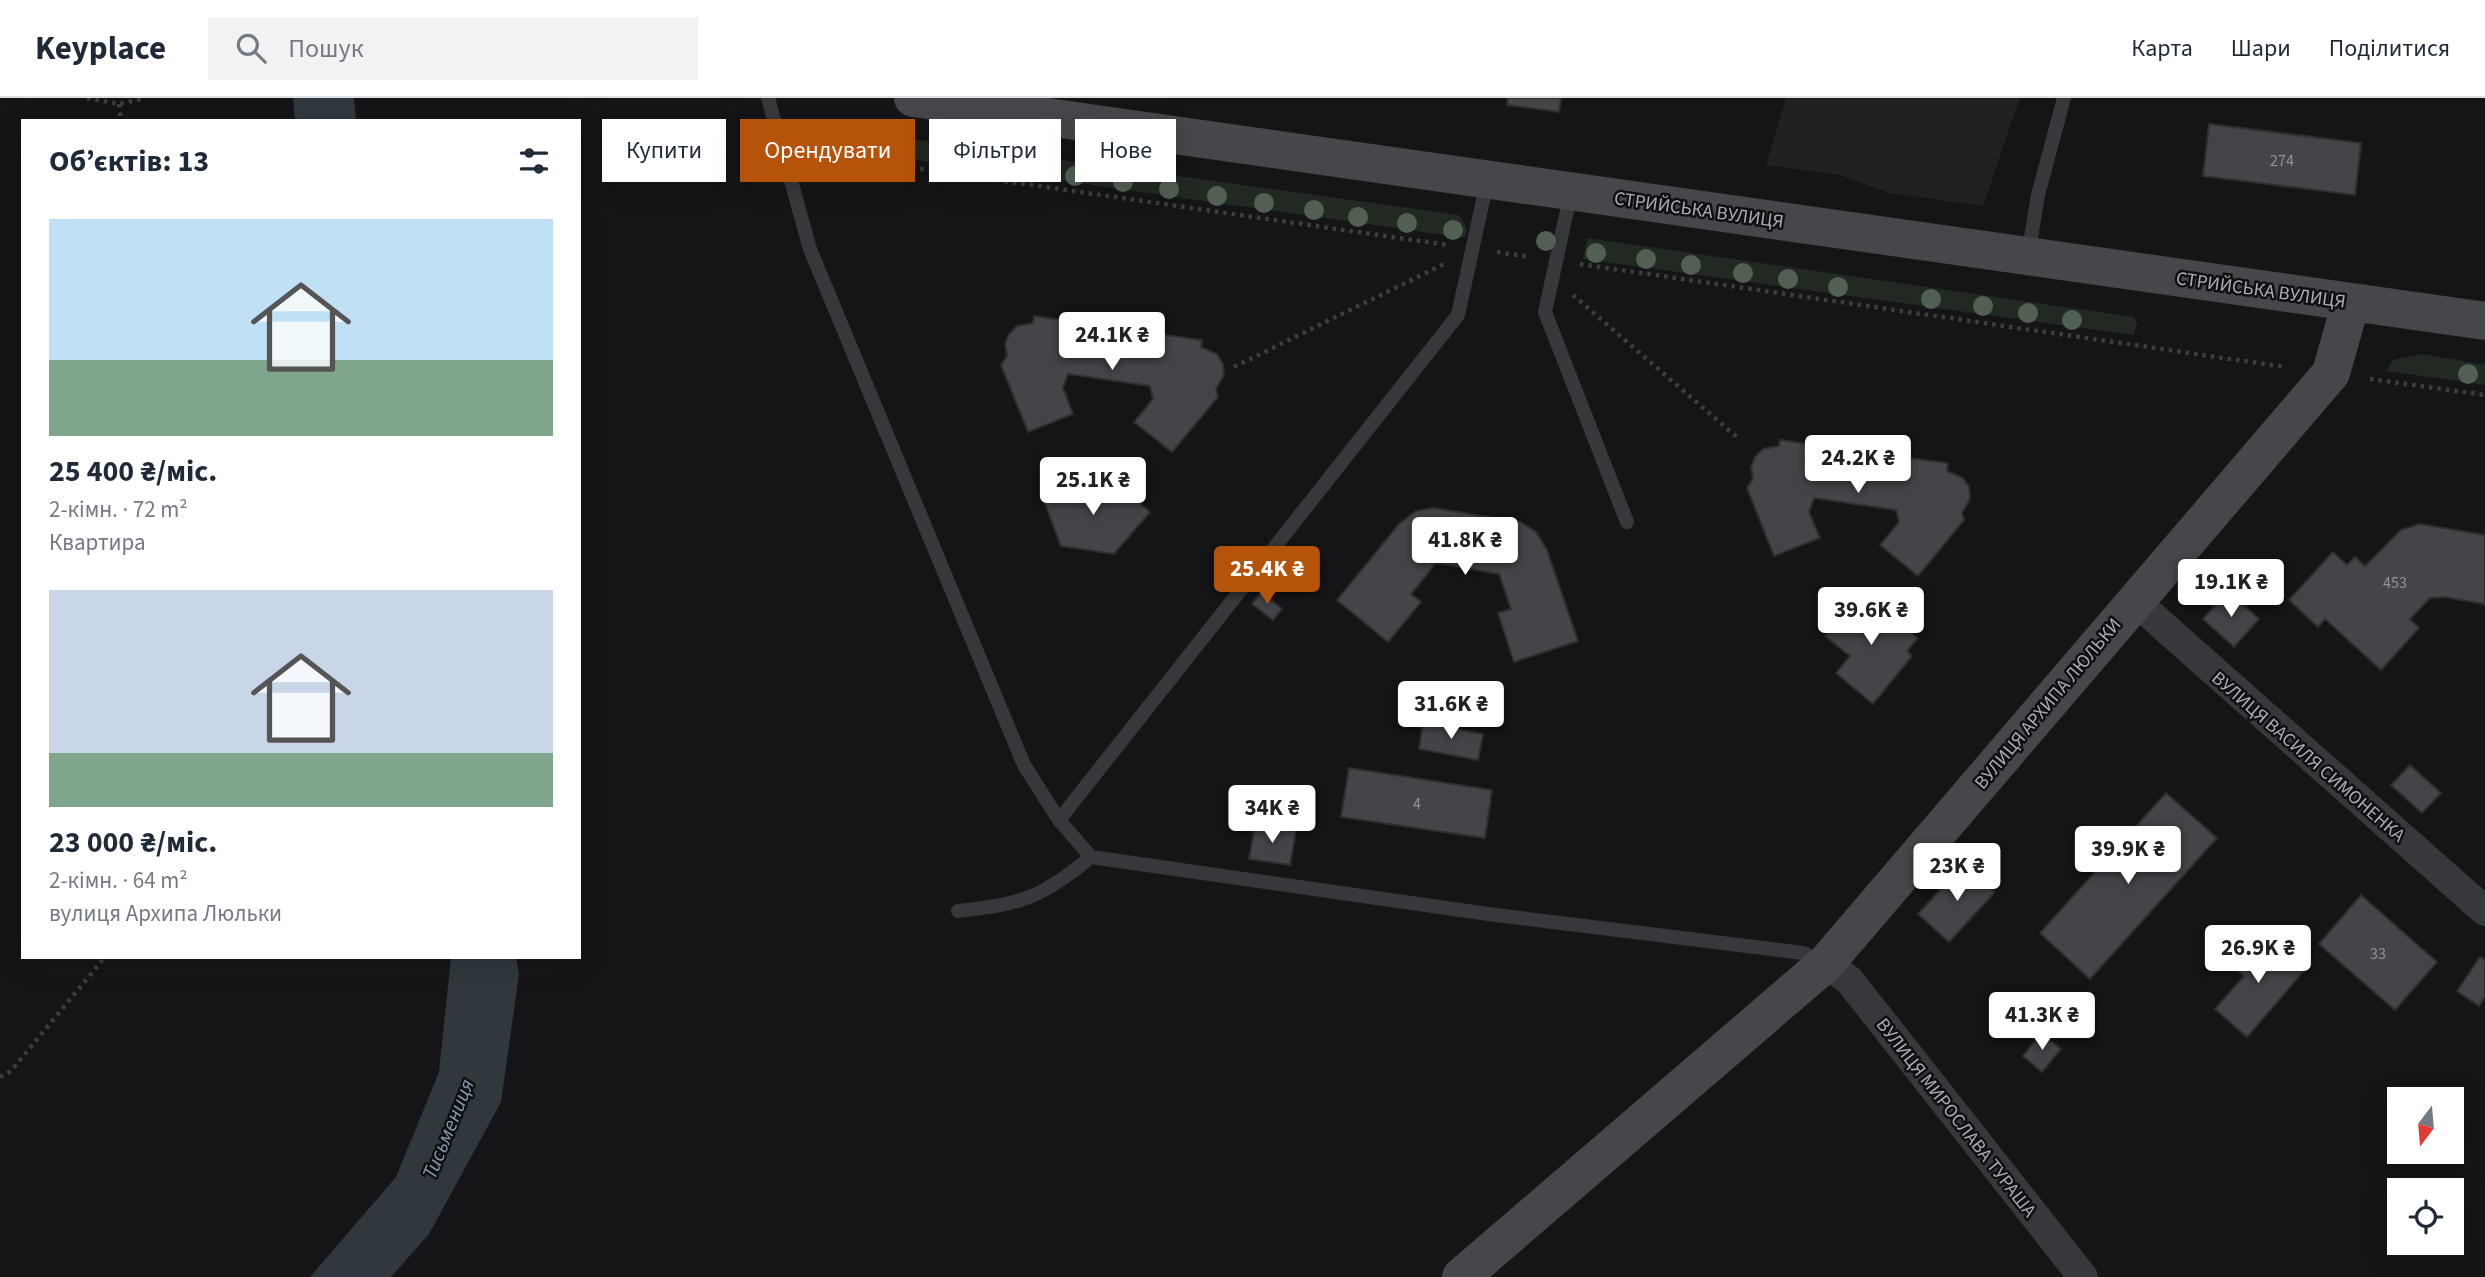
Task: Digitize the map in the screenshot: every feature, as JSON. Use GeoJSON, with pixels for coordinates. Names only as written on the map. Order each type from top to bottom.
{"type":"FeatureCollection","features":[{"type":"Feature","properties":{"kind":"main road","name":"СТРИЙСЬКА ВУЛИЦЯ"},"geometry":{"type":"LineString","coordinates":[[914,98],[2485,321]]}},
{"type":"Feature","properties":{"kind":"main road","name":"ВУЛИЦЯ АРХИПА ЛЮЛЬКИ"},"geometry":{"type":"LineString","coordinates":[[1461,1277],[1826,963],[2331,373],[2351,302]]}},
{"type":"Feature","properties":{"kind":"street","name":"ВУЛИЦЯ ВАСИЛЯ СИМОНЕНКА"},"geometry":{"type":"LineString","coordinates":[[2134,600],[2485,911]]}},
{"type":"Feature","properties":{"kind":"street","name":"ВУЛИЦЯ МИРОСЛАВА ТУРАША"},"geometry":{"type":"LineString","coordinates":[[1826,963],[1849,980],[2082,1277]]}},
{"type":"Feature","properties":{"kind":"lane"},"geometry":{"type":"LineString","coordinates":[[768,98],[774,119]]}},
{"type":"Feature","properties":{"kind":"lane"},"geometry":{"type":"LineString","coordinates":[[2028,258],[2038,195],[2064,98]]}},
{"type":"Feature","properties":{"kind":"lane"},"geometry":{"type":"LineString","coordinates":[[1059,820],[1458,315],[1475,249],[1488,178]]}},
{"type":"Feature","properties":{"kind":"lane"},"geometry":{"type":"LineString","coordinates":[[792,182],[810,249],[1024,765],[1059,820],[1091,857],[1488,914],[1803,953],[1826,963]]}},
{"type":"Feature","properties":{"kind":"lane"},"geometry":{"type":"LineString","coordinates":[[1571,190],[1545,312],[1627,522]]}},
{"type":"Feature","properties":{"kind":"lane"},"geometry":{"type":"LineString","coordinates":[[958,911],[1011,905],[1052,888],[1091,857]]}},
{"type":"Feature","properties":{"kind":"path"},"geometry":{"type":"LineString","coordinates":[[88,98],[119,104],[145,98]]}},
{"type":"Feature","properties":{"kind":"path"},"geometry":{"type":"LineString","coordinates":[[119,104],[121,119]]}},
{"type":"Feature","properties":{"kind":"path"},"geometry":{"type":"LineString","coordinates":[[915,168],[2485,395]]}},
{"type":"Feature","properties":{"kind":"path"},"geometry":{"type":"LineString","coordinates":[[1234,367],[1475,249]]}},
{"type":"Feature","properties":{"kind":"path"},"geometry":{"type":"LineString","coordinates":[[1553,277],[1739,439]]}},
{"type":"Feature","properties":{"kind":"path"},"geometry":{"type":"LineString","coordinates":[[0,1077],[11,1071],[103,959]]}},
{"type":"Feature","properties":{"kind":"shaded area"},"geometry":{"type":"Polygon","coordinates":[[[1786,98],[2020,98],[1983,206],[1890,193],[1840,175],[1766,165],[1786,98]]]}},
{"type":"Feature","properties":{"kind":"shaded area"},"geometry":{"type":"Polygon","coordinates":[[[915,139],[929,141],[929,162],[915,160],[915,139]]]}},
{"type":"Feature","properties":{"kind":"shaded area"},"geometry":{"type":"Polygon","coordinates":[[[1061,160],[1075,162],[1075,182],[1176,182],[1176,176],[1459,215],[1467,228],[1465,238],[1061,181],[1061,160]]]}},
{"type":"Feature","properties":{"kind":"shaded area"},"geometry":{"type":"Polygon","coordinates":[[[1587,238],[2134,317],[2137,323],[2134,335],[1583,259],[1587,238]]]}},
{"type":"Feature","properties":{"kind":"shaded area"},"geometry":{"type":"Polygon","coordinates":[[[2422,354],[2485,365],[2485,385],[2386,371],[2393,360],[2422,354]]]}},
{"type":"Feature","properties":{"kind":"water"},"geometry":{"type":"Polygon","coordinates":[[[293,98],[354,98],[356,119],[295,119],[293,98]]]}},
{"type":"Feature","properties":{"kind":"water","name":"Тисьмениця"},"geometry":{"type":"Polygon","coordinates":[[[451,959],[516,959],[519,974],[501,1102],[429,1234],[391,1277],[310,1277],[396,1177],[439,1072],[451,959]]]}},
{"type":"Feature","properties":{"kind":"building"},"geometry":{"type":"Polygon","coordinates":[[[1508,98],[1561,98],[1559,112],[1507,105],[1508,98]]]}},
{"type":"Feature","properties":{"kind":"building"},"geometry":{"type":"Polygon","coordinates":[[[2209,124],[2361,143],[2355,195],[2203,176],[2209,124]]]}},
{"type":"Feature","properties":{"kind":"building"},"geometry":{"type":"Polygon","coordinates":[[[1034,316],[1097,325],[1098,316],[1139,322],[1138,331],[1202,340],[1201,347],[1217,354],[1223,364],[1224,375],[1216,389],[1218,397],[1172,452],[1134,422],[1153,399],[1150,386],[1068,374],[1063,388],[1073,414],[1028,432],[1001,365],[1007,356],[1005,344],[1009,334],[1017,326],[1033,323],[1034,316]]]}},
{"type":"Feature","properties":{"kind":"building"},"geometry":{"type":"Polygon","coordinates":[[[1844,439],[1885,445],[1884,455],[1948,463],[1947,471],[1963,478],[1969,487],[1970,499],[1962,513],[1964,520],[1918,576],[1880,545],[1899,522],[1896,510],[1814,498],[1809,512],[1820,538],[1774,556],[1747,488],[1753,479],[1751,467],[1755,457],[1763,449],[1779,446],[1780,440],[1843,449],[1844,439]]]}},
{"type":"Feature","properties":{"kind":"building"},"geometry":{"type":"Polygon","coordinates":[[[1082,478],[1094,511],[1117,484],[1150,512],[1114,554],[1061,546],[1041,493],[1082,478]]]}},
{"type":"Feature","properties":{"kind":"building"},"geometry":{"type":"Polygon","coordinates":[[[1433,508],[1520,522],[1536,532],[1547,550],[1578,641],[1514,662],[1498,613],[1511,609],[1499,574],[1436,563],[1411,594],[1421,602],[1388,642],[1337,600],[1399,524],[1416,511],[1433,508]]]}},
{"type":"Feature","properties":{"kind":"building"},"geometry":{"type":"Polygon","coordinates":[[[2420,524],[2485,535],[2485,604],[2444,597],[2430,598],[2410,619],[2419,628],[2381,670],[2325,619],[2318,627],[2289,600],[2333,552],[2347,565],[2355,557],[2365,566],[2401,530],[2420,524]]]}},
{"type":"Feature","properties":{"kind":"building"},"geometry":{"type":"Polygon","coordinates":[[[2219,584],[2226,590],[2212,605],[2206,598],[2219,584]]]}},
{"type":"Feature","properties":{"kind":"building"},"geometry":{"type":"Polygon","coordinates":[[[1862,591],[1918,638],[1907,651],[1912,656],[1873,704],[1836,673],[1850,656],[1825,636],[1862,591]]]}},
{"type":"Feature","properties":{"kind":"building"},"geometry":{"type":"Polygon","coordinates":[[[2228,591],[2259,619],[2234,647],[2203,619],[2228,591]]]}},
{"type":"Feature","properties":{"kind":"building"},"geometry":{"type":"Polygon","coordinates":[[[1261,592],[1282,609],[1273,620],[1252,604],[1261,592]]]}},
{"type":"Feature","properties":{"kind":"building"},"geometry":{"type":"Polygon","coordinates":[[[1423,723],[1483,734],[1478,760],[1419,749],[1423,723]]]}},
{"type":"Feature","properties":{"kind":"building"},"geometry":{"type":"Polygon","coordinates":[[[2410,765],[2441,793],[2422,813],[2391,785],[2410,765]]]}},
{"type":"Feature","properties":{"kind":"building"},"geometry":{"type":"Polygon","coordinates":[[[1349,768],[1492,790],[1485,838],[1341,817],[1349,768]]]}},
{"type":"Feature","properties":{"kind":"building"},"geometry":{"type":"Polygon","coordinates":[[[2166,793],[2217,838],[2090,979],[2040,933],[2166,793]]]}},
{"type":"Feature","properties":{"kind":"building"},"geometry":{"type":"Polygon","coordinates":[[[1255,824],[1296,831],[1290,865],[1249,859],[1255,824]]]}},
{"type":"Feature","properties":{"kind":"building"},"geometry":{"type":"Polygon","coordinates":[[[1964,864],[1995,892],[1949,942],[1918,914],[1964,864]]]}},
{"type":"Feature","properties":{"kind":"building"},"geometry":{"type":"Polygon","coordinates":[[[2361,895],[2437,962],[2395,1010],[2319,944],[2361,895]]]}},
{"type":"Feature","properties":{"kind":"building"},"geometry":{"type":"Polygon","coordinates":[[[2259,933],[2303,972],[2247,1037],[2215,1009],[2244,976],[2231,965],[2259,933]]]}},
{"type":"Feature","properties":{"kind":"building"},"geometry":{"type":"Polygon","coordinates":[[[2480,957],[2485,960],[2485,996],[2479,1006],[2457,991],[2480,957]]]}},
{"type":"Feature","properties":{"kind":"building"},"geometry":{"type":"Polygon","coordinates":[[[2041,1033],[2061,1049],[2042,1072],[2023,1056],[2041,1033]]]}}]}
